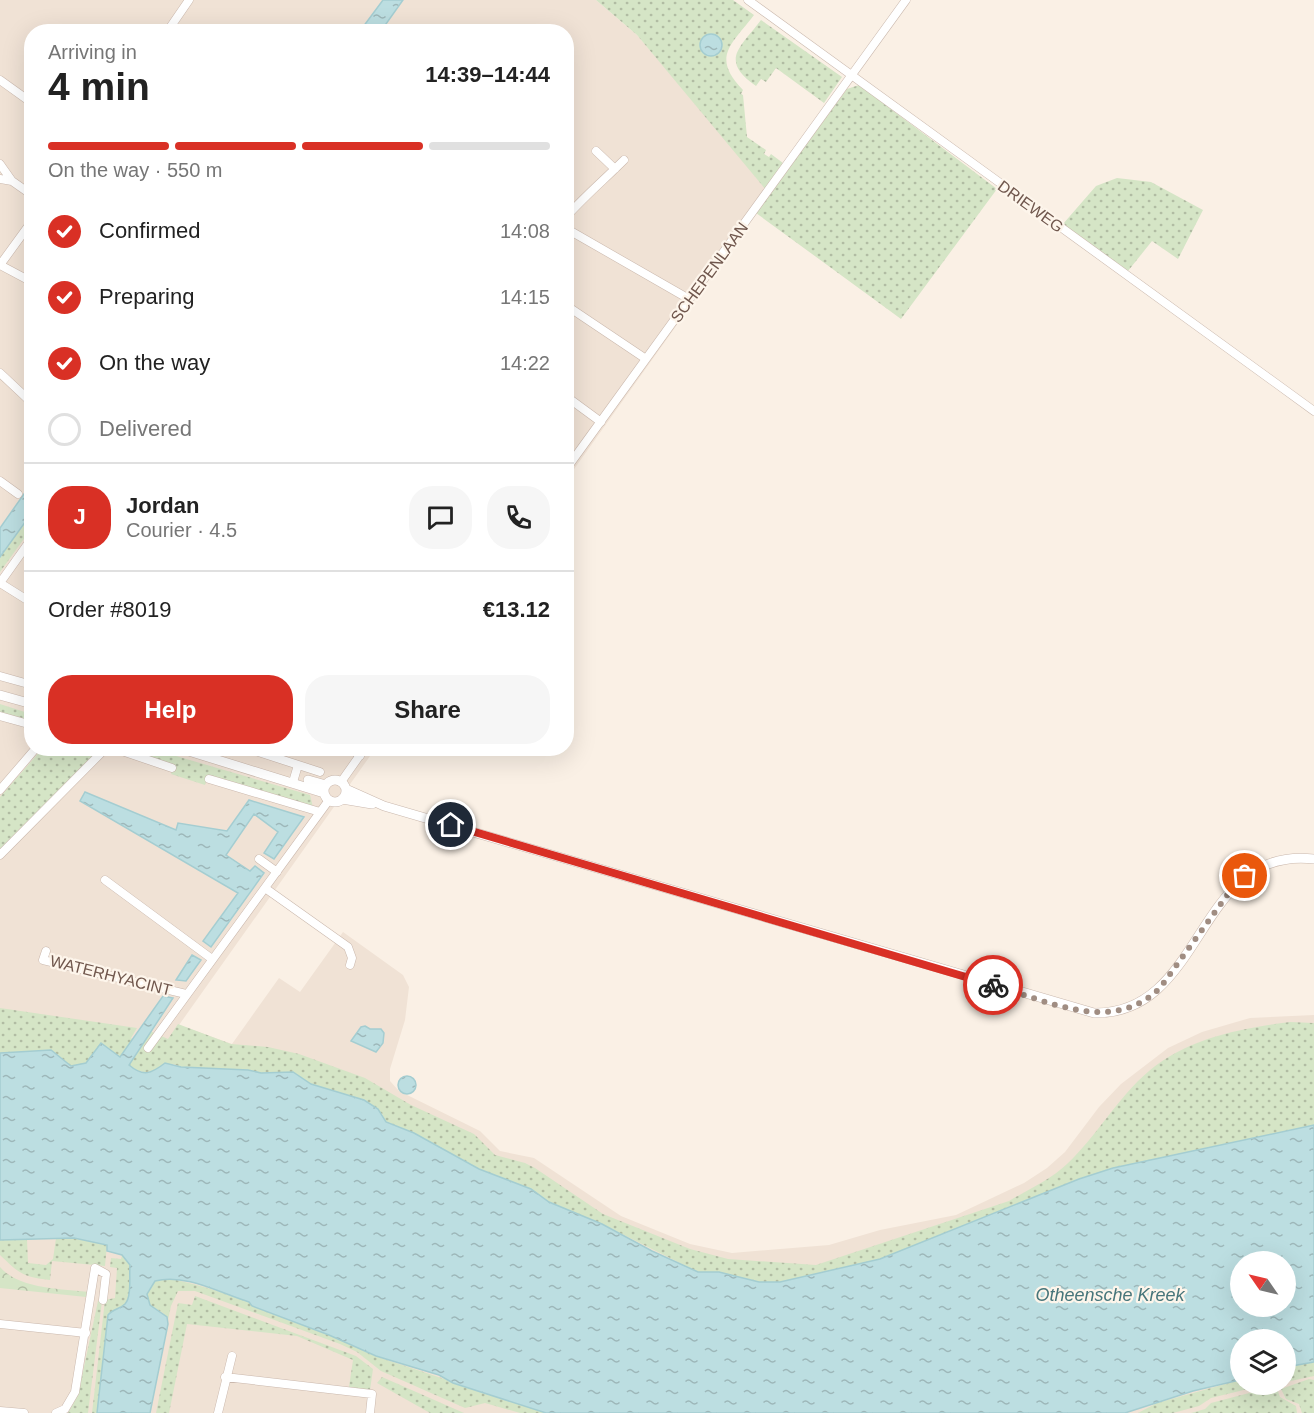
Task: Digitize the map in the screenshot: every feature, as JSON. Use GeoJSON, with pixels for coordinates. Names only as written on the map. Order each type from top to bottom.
{"type":"FeatureCollection","features":[{"type":"Feature","properties":{"kind":"street"},"geometry":{"type":"LineString","coordinates":[[172,24],[189,0]]}},
{"type":"Feature","properties":{"kind":"street","name":"DRIEWEG"},"geometry":{"type":"LineString","coordinates":[[748,0],[1314,411]]}},
{"type":"Feature","properties":{"kind":"street","name":"SCHEPENLAAN"},"geometry":{"type":"LineString","coordinates":[[574,459],[906,0]]}},
{"type":"Feature","properties":{"kind":"street"},"geometry":{"type":"LineString","coordinates":[[0,80],[24,97]]}},
{"type":"Feature","properties":{"kind":"street"},"geometry":{"type":"LineString","coordinates":[[596,151],[615,169]]}},
{"type":"Feature","properties":{"kind":"street"},"geometry":{"type":"LineString","coordinates":[[574,208],[624,160]]}},
{"type":"Feature","properties":{"kind":"street"},"geometry":{"type":"LineString","coordinates":[[0,164],[12,181],[24,189]]}},
{"type":"Feature","properties":{"kind":"street"},"geometry":{"type":"LineString","coordinates":[[0,179],[12,181]]}},
{"type":"Feature","properties":{"kind":"street"},"geometry":{"type":"LineString","coordinates":[[24,232],[0,265],[24,278]]}},
{"type":"Feature","properties":{"kind":"street"},"geometry":{"type":"LineString","coordinates":[[574,233],[689,299]]}},
{"type":"Feature","properties":{"kind":"street"},"geometry":{"type":"LineString","coordinates":[[574,311],[646,359]]}},
{"type":"Feature","properties":{"kind":"street"},"geometry":{"type":"LineString","coordinates":[[0,373],[24,396]]}},
{"type":"Feature","properties":{"kind":"street"},"geometry":{"type":"LineString","coordinates":[[574,402],[601,422]]}},
{"type":"Feature","properties":{"kind":"street"},"geometry":{"type":"LineString","coordinates":[[0,481],[18,494]]}},
{"type":"Feature","properties":{"kind":"street"},"geometry":{"type":"LineString","coordinates":[[24,549],[0,583],[24,598]]}},
{"type":"Feature","properties":{"kind":"street"},"geometry":{"type":"LineString","coordinates":[[0,676],[24,683]]}},
{"type":"Feature","properties":{"kind":"street"},"geometry":{"type":"LineString","coordinates":[[0,689],[24,696]]}},
{"type":"Feature","properties":{"kind":"street"},"geometry":{"type":"LineString","coordinates":[[0,695],[24,702]]}},
{"type":"Feature","properties":{"kind":"street"},"geometry":{"type":"LineString","coordinates":[[0,716],[24,723]]}},
{"type":"Feature","properties":{"kind":"street"},"geometry":{"type":"LineString","coordinates":[[0,790],[29,756]]}},
{"type":"Feature","properties":{"kind":"street"},"geometry":{"type":"LineString","coordinates":[[0,855],[98,756]]}},
{"type":"Feature","properties":{"kind":"street"},"geometry":{"type":"LineString","coordinates":[[137,756],[172,768]]}},
{"type":"Feature","properties":{"kind":"street"},"geometry":{"type":"LineString","coordinates":[[209,756],[294,779]]}},
{"type":"Feature","properties":{"kind":"street"},"geometry":{"type":"LineString","coordinates":[[224,756],[326,792],[336,802],[360,756]]}},
{"type":"Feature","properties":{"kind":"street"},"geometry":{"type":"LineString","coordinates":[[270,756],[320,772]]}},
{"type":"Feature","properties":{"kind":"street"},"geometry":{"type":"LineString","coordinates":[[294,779],[298,765]]}},
{"type":"Feature","properties":{"kind":"street"},"geometry":{"type":"LineString","coordinates":[[209,779],[320,812]]}},
{"type":"Feature","properties":{"kind":"street"},"geometry":{"type":"LineString","coordinates":[[326,792],[332,781],[343,790],[384,806],[1094,1013],[1118,1012],[1149,999],[1172,973],[1228,894],[1254,869],[1283,858],[1314,859]]}},
{"type":"Feature","properties":{"kind":"street","name":"WATERHYACINT"},"geometry":{"type":"LineString","coordinates":[[148,1048],[320,812],[326,792]]}},
{"type":"Feature","properties":{"kind":"street"},"geometry":{"type":"LineString","coordinates":[[259,859],[277,872]]}},
{"type":"Feature","properties":{"kind":"street"},"geometry":{"type":"LineString","coordinates":[[105,880],[212,959]]}},
{"type":"Feature","properties":{"kind":"street"},"geometry":{"type":"LineString","coordinates":[[265,888],[348,947],[352,958],[350,965]]}},
{"type":"Feature","properties":{"kind":"street","name":"WATERHYACINT"},"geometry":{"type":"LineString","coordinates":[[46,951],[43,960],[186,993]]}},
{"type":"Feature","properties":{"kind":"street"},"geometry":{"type":"LineString","coordinates":[[56,1413],[65,1409],[75,1392],[95,1269],[106,1274],[104,1300]]}},
{"type":"Feature","properties":{"kind":"street"},"geometry":{"type":"LineString","coordinates":[[0,1324],[86,1333]]}},
{"type":"Feature","properties":{"kind":"street"},"geometry":{"type":"LineString","coordinates":[[218,1413],[232,1356]]}},
{"type":"Feature","properties":{"kind":"street"},"geometry":{"type":"LineString","coordinates":[[225,1377],[372,1394],[370,1413]]}},
{"type":"Feature","properties":{"kind":"street"},"geometry":{"type":"LineString","coordinates":[[0,1411],[24,1413]]}},
{"type":"Feature","properties":{"kind":"shaded area"},"geometry":{"type":"Polygon","coordinates":[[[0,0],[596,0],[637,35],[771,193],[574,469],[574,24],[24,24],[24,756],[370,756],[179,1025],[232,1044],[279,978],[300,992],[343,932],[403,975],[409,987],[405,1020],[390,1069],[390,1081],[399,1091],[480,1131],[500,1151],[534,1158],[621,1216],[690,1244],[732,1253],[829,1245],[880,1230],[956,1215],[1024,1183],[1047,1168],[1065,1152],[1099,1107],[1121,1084],[1168,1048],[1202,1032],[1250,1018],[1314,1015],[1314,1413],[0,1413],[0,0]]]}},
{"type":"Feature","properties":{"kind":"green space"},"geometry":{"type":"Polygon","coordinates":[[[596,0],[733,0],[754,15],[732,43],[726,60],[733,79],[743,90],[741,94],[743,95],[747,137],[766,150],[764,154],[769,157],[771,154],[783,163],[766,190],[637,35],[596,0]]]}},
{"type":"Feature","properties":{"kind":"green space"},"geometry":{"type":"Polygon","coordinates":[[[761,20],[842,77],[824,103],[776,68],[766,82],[761,79],[756,86],[738,69],[736,61],[740,46],[761,20]]]}},
{"type":"Feature","properties":{"kind":"green space"},"geometry":{"type":"Polygon","coordinates":[[[859,85],[997,189],[901,319],[756,213],[847,89],[859,85]]]}},
{"type":"Feature","properties":{"kind":"green space"},"geometry":{"type":"Polygon","coordinates":[[[1117,178],[1151,182],[1203,210],[1178,259],[1152,241],[1128,271],[1063,224],[1096,186],[1117,178]]]}},
{"type":"Feature","properties":{"kind":"green space"},"geometry":{"type":"Polygon","coordinates":[[[24,524],[24,539],[0,572],[0,557],[24,524]]]}},
{"type":"Feature","properties":{"kind":"green space"},"geometry":{"type":"Polygon","coordinates":[[[0,704],[24,712],[24,721],[0,714],[0,704]]]}},
{"type":"Feature","properties":{"kind":"green space"},"geometry":{"type":"Polygon","coordinates":[[[36,756],[94,756],[0,850],[0,797],[36,756]]]}},
{"type":"Feature","properties":{"kind":"green space"},"geometry":{"type":"Polygon","coordinates":[[[141,756],[176,756],[310,795],[313,807],[208,775],[205,785],[171,774],[174,766],[141,756]]]}},
{"type":"Feature","properties":{"kind":"green space"},"geometry":{"type":"Polygon","coordinates":[[[0,1008],[137,1028],[131,1038],[134,1040],[120,1057],[71,1066],[51,1050],[0,1053],[0,1008]]]}},
{"type":"Feature","properties":{"kind":"green space"},"geometry":{"type":"Polygon","coordinates":[[[1290,1022],[1314,1023],[1314,1125],[1113,1168],[1079,1179],[880,1259],[780,1282],[759,1282],[719,1272],[698,1272],[602,1224],[549,1202],[531,1189],[479,1169],[414,1133],[386,1122],[382,1114],[364,1100],[311,1084],[293,1072],[261,1073],[248,1070],[181,1067],[173,1064],[145,1072],[129,1065],[150,1031],[168,1039],[178,1024],[231,1044],[268,1047],[299,1054],[365,1078],[411,1105],[474,1134],[495,1155],[535,1168],[603,1214],[690,1249],[728,1259],[816,1265],[1009,1201],[1046,1180],[1067,1164],[1127,1093],[1164,1060],[1181,1050],[1216,1036],[1290,1022]]]}},
{"type":"Feature","properties":{"kind":"green space"},"geometry":{"type":"Polygon","coordinates":[[[56,1238],[88,1239],[107,1245],[105,1266],[52,1261],[50,1280],[22,1273],[0,1255],[0,1240],[27,1239],[28,1263],[46,1265],[53,1259],[56,1238]]]}},
{"type":"Feature","properties":{"kind":"green space"},"geometry":{"type":"Polygon","coordinates":[[[122,1255],[130,1265],[129,1296],[125,1304],[108,1315],[97,1413],[92,1413],[105,1300],[115,1298],[117,1268],[110,1267],[111,1258],[121,1259],[122,1255]]]}},
{"type":"Feature","properties":{"kind":"green space"},"geometry":{"type":"Polygon","coordinates":[[[0,1267],[18,1280],[29,1284],[89,1292],[86,1297],[0,1288],[0,1267]]]}},
{"type":"Feature","properties":{"kind":"green space"},"geometry":{"type":"Polygon","coordinates":[[[166,1278],[233,1296],[373,1355],[546,1413],[520,1413],[485,1403],[465,1408],[381,1371],[357,1352],[340,1344],[195,1291],[178,1291],[168,1320],[163,1313],[150,1305],[147,1294],[155,1281],[166,1278]]]}},
{"type":"Feature","properties":{"kind":"green space"},"geometry":{"type":"Polygon","coordinates":[[[195,1296],[356,1356],[373,1369],[370,1390],[349,1387],[353,1360],[297,1336],[187,1324],[169,1413],[156,1413],[178,1303],[192,1305],[195,1296]]]}},
{"type":"Feature","properties":{"kind":"green space"},"geometry":{"type":"Polygon","coordinates":[[[98,1301],[102,1301],[88,1413],[68,1413],[78,1395],[98,1301]]]}},
{"type":"Feature","properties":{"kind":"green space"},"geometry":{"type":"Polygon","coordinates":[[[1314,1362],[1314,1376],[1296,1380],[1296,1365],[1314,1362]]]}},
{"type":"Feature","properties":{"kind":"green space"},"geometry":{"type":"Polygon","coordinates":[[[382,1377],[464,1413],[430,1413],[377,1383],[382,1377]]]}},
{"type":"Feature","properties":{"kind":"green space"},"geometry":{"type":"Polygon","coordinates":[[[1309,1379],[1314,1380],[1314,1413],[1302,1413],[1299,1404],[1286,1399],[1284,1395],[1296,1395],[1296,1384],[1309,1379]]]}},
{"type":"Feature","properties":{"kind":"green space"},"geometry":{"type":"Polygon","coordinates":[[[1230,1383],[1230,1393],[1211,1398],[1199,1406],[1173,1413],[1138,1413],[1157,1403],[1230,1383]]]}},
{"type":"Feature","properties":{"kind":"green space"},"geometry":{"type":"Polygon","coordinates":[[[1242,1395],[1279,1395],[1296,1406],[1297,1413],[1191,1413],[1205,1409],[1211,1403],[1242,1395]]]}},
{"type":"Feature","properties":{"kind":"water"},"geometry":{"type":"Polygon","coordinates":[[[383,0],[403,0],[386,24],[365,24],[383,0]]]}},
{"type":"Feature","properties":{"kind":"water"},"geometry":{"type":"Polygon","coordinates":[[[707,34],[715,34],[722,41],[722,49],[715,56],[707,56],[700,49],[700,41],[707,34]]]}},
{"type":"Feature","properties":{"kind":"water"},"geometry":{"type":"Polygon","coordinates":[[[24,494],[24,524],[0,557],[0,528],[24,494]]]}},
{"type":"Feature","properties":{"kind":"water"},"geometry":{"type":"Polygon","coordinates":[[[85,792],[176,830],[178,823],[227,831],[249,800],[304,817],[274,859],[264,853],[278,832],[254,814],[226,855],[250,871],[255,866],[264,873],[211,947],[203,941],[238,893],[80,801],[85,792]]]}},
{"type":"Feature","properties":{"kind":"water"},"geometry":{"type":"Polygon","coordinates":[[[192,955],[201,960],[186,981],[176,980],[192,955]]]}},
{"type":"Feature","properties":{"kind":"water","name":"Otheensche Kreek"},"geometry":{"type":"Polygon","coordinates":[[[163,996],[173,998],[129,1065],[143,1073],[151,1072],[165,1063],[181,1067],[248,1070],[261,1073],[293,1072],[311,1084],[364,1100],[378,1109],[386,1122],[414,1133],[479,1169],[531,1189],[549,1202],[602,1224],[698,1272],[719,1272],[759,1282],[780,1282],[880,1259],[1079,1179],[1113,1168],[1314,1125],[1314,1362],[1296,1365],[1296,1329],[1230,1329],[1230,1382],[1193,1391],[1125,1413],[546,1413],[453,1383],[439,1375],[376,1356],[214,1289],[190,1282],[166,1279],[155,1281],[147,1294],[150,1305],[167,1317],[168,1324],[150,1413],[97,1413],[108,1315],[127,1301],[130,1265],[122,1255],[107,1251],[107,1245],[74,1238],[0,1240],[0,1053],[51,1050],[71,1066],[86,1063],[101,1043],[120,1057],[163,996]]]}},
{"type":"Feature","properties":{"kind":"water"},"geometry":{"type":"Polygon","coordinates":[[[365,1026],[370,1029],[381,1029],[384,1033],[383,1043],[376,1052],[351,1041],[361,1027],[365,1026]]]}},
{"type":"Feature","properties":{"kind":"water"},"geometry":{"type":"Polygon","coordinates":[[[407,1076],[413,1079],[416,1085],[413,1091],[407,1094],[401,1091],[398,1085],[401,1079],[407,1076]]]}},
{"type":"Feature","properties":{"kind":"way so far"},"geometry":{"type":"LineString","coordinates":[[993,985],[1094,1013],[1118,1012],[1134,1007],[1149,999],[1160,988],[1228,894],[1245,876]]}},
{"type":"Feature","properties":{"kind":"route"},"geometry":{"type":"LineString","coordinates":[[451,825],[993,985]]}}]}
